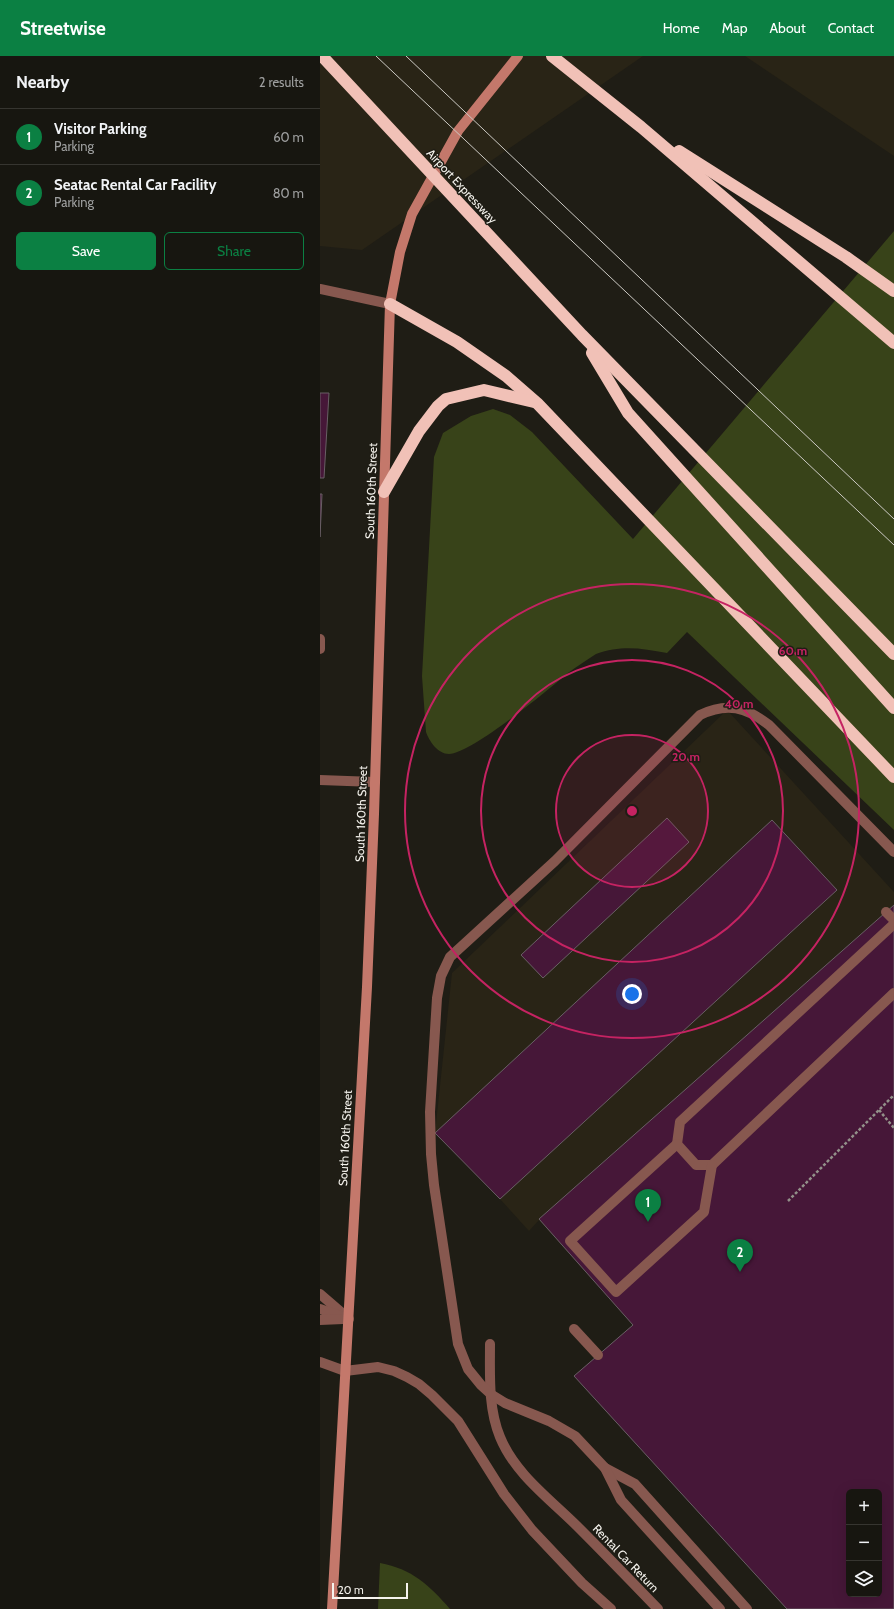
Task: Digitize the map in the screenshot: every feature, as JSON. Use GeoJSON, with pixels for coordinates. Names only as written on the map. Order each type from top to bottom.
{"type":"FeatureCollection","features":[{"type":"Feature","properties":{"kind":"highway","name":"Airport Expressway"},"geometry":{"type":"LineString","coordinates":[[322,56],[582,335]]}},
{"type":"Feature","properties":{"kind":"highway"},"geometry":{"type":"LineString","coordinates":[[552,56],[641,127],[894,343]]}},
{"type":"Feature","properties":{"kind":"highway"},"geometry":{"type":"LineString","coordinates":[[641,127],[846,258],[894,291]]}},
{"type":"Feature","properties":{"kind":"highway"},"geometry":{"type":"LineString","coordinates":[[390,304],[457,342],[506,376],[537,403],[894,777]]}},
{"type":"Feature","properties":{"kind":"highway"},"geometry":{"type":"LineString","coordinates":[[582,335],[894,654]]}},
{"type":"Feature","properties":{"kind":"highway"},"geometry":{"type":"LineString","coordinates":[[582,335],[628,413],[894,708]]}},
{"type":"Feature","properties":{"kind":"highway"},"geometry":{"type":"LineString","coordinates":[[384,492],[419,431],[438,406],[446,399],[484,390],[537,403]]}},
{"type":"Feature","properties":{"kind":"main road","name":"South 160th Street"},"geometry":{"type":"LineString","coordinates":[[332,1609],[367,987],[390,304],[400,252],[412,214],[458,131],[518,56]]}},
{"type":"Feature","properties":{"kind":"lane"},"geometry":{"type":"LineString","coordinates":[[320,290],[390,304]]}},
{"type":"Feature","properties":{"kind":"lane"},"geometry":{"type":"LineString","coordinates":[[320,640],[320,649]]}},
{"type":"Feature","properties":{"kind":"lane"},"geometry":{"type":"LineString","coordinates":[[720,1609],[621,1500],[605,1468],[575,1436],[549,1421],[505,1403],[492,1395],[481,1385],[468,1369],[460,1351],[435,1192],[431,1154],[430,1112],[437,998],[441,976],[450,957],[555,861],[700,715],[717,708],[733,707],[756,714],[894,852]]}},
{"type":"Feature","properties":{"kind":"lane"},"geometry":{"type":"LineString","coordinates":[[320,780],[375,782]]}},
{"type":"Feature","properties":{"kind":"lane"},"geometry":{"type":"LineString","coordinates":[[886,912],[894,920]]}},
{"type":"Feature","properties":{"kind":"lane"},"geometry":{"type":"LineString","coordinates":[[894,924],[680,1122],[677,1144],[570,1241],[616,1292],[704,1212],[712,1165],[894,993]]}},
{"type":"Feature","properties":{"kind":"lane"},"geometry":{"type":"LineString","coordinates":[[677,1144],[696,1165],[712,1165]]}},
{"type":"Feature","properties":{"kind":"lane"},"geometry":{"type":"LineString","coordinates":[[320,1294],[348,1319]]}},
{"type":"Feature","properties":{"kind":"lane"},"geometry":{"type":"LineString","coordinates":[[320,1309],[348,1319]]}},
{"type":"Feature","properties":{"kind":"lane"},"geometry":{"type":"LineString","coordinates":[[320,1320],[348,1319]]}},
{"type":"Feature","properties":{"kind":"lane"},"geometry":{"type":"LineString","coordinates":[[574,1329],[598,1355]]}},
{"type":"Feature","properties":{"kind":"lane","name":"Rental Car Return"},"geometry":{"type":"LineString","coordinates":[[490,1344],[491,1399],[500,1436],[509,1454],[520,1470],[658,1609]]}},
{"type":"Feature","properties":{"kind":"lane"},"geometry":{"type":"LineString","coordinates":[[320,1362],[345,1371],[378,1367],[407,1377],[419,1384],[432,1395],[458,1421],[504,1494],[532,1530],[582,1583],[611,1609]]}},
{"type":"Feature","properties":{"kind":"lane"},"geometry":{"type":"LineString","coordinates":[[605,1468],[635,1484],[747,1609]]}},
{"type":"Feature","properties":{"kind":"lane"},"geometry":{"type":"LineString","coordinates":[[582,1583],[600,1609]]}},
{"type":"Feature","properties":{"kind":"path"},"geometry":{"type":"LineString","coordinates":[[788,1200],[894,1095]]}},
{"type":"Feature","properties":{"kind":"path"},"geometry":{"type":"LineString","coordinates":[[880,1110],[894,1128]]}},
{"type":"Feature","properties":{"kind":"shaded area"},"geometry":{"type":"Polygon","coordinates":[[[320,56],[643,56],[362,250],[320,246],[320,56]]]}},
{"type":"Feature","properties":{"kind":"shaded area"},"geometry":{"type":"Polygon","coordinates":[[[745,56],[894,56],[894,156],[745,56]]]}},
{"type":"Feature","properties":{"kind":"shaded area"},"geometry":{"type":"Polygon","coordinates":[[[727,710],[894,892],[894,1609],[787,1609],[574,1376],[633,1325],[539,1220],[529,1231],[500,1199],[435,1133],[452,973],[727,710]]]}},
{"type":"Feature","properties":{"kind":"green space"},"geometry":{"type":"Polygon","coordinates":[[[894,231],[894,830],[687,632],[667,653],[623,648],[596,654],[578,665],[509,720],[474,744],[460,751],[449,754],[441,752],[429,739],[426,732],[422,676],[434,457],[443,433],[471,416],[493,409],[510,415],[532,432],[633,539],[894,231]]]}},
{"type":"Feature","properties":{"kind":"green space"},"geometry":{"type":"Polygon","coordinates":[[[380,1563],[401,1569],[419,1579],[427,1585],[450,1609],[378,1609],[380,1563]]]}},
{"type":"Feature","properties":{"kind":"building"},"geometry":{"type":"Polygon","coordinates":[[[320,393],[329,393],[324,478],[320,478],[320,393]]]}},
{"type":"Feature","properties":{"kind":"building"},"geometry":{"type":"Polygon","coordinates":[[[320,494],[322,494],[320,537],[320,494]]]}},
{"type":"Feature","properties":{"kind":"building"},"geometry":{"type":"Polygon","coordinates":[[[667,818],[689,842],[543,978],[521,955],[667,818]]]}},
{"type":"Feature","properties":{"kind":"building"},"geometry":{"type":"Polygon","coordinates":[[[772,820],[837,890],[500,1199],[435,1133],[772,820]]]}},
{"type":"Feature","properties":{"kind":"building"},"geometry":{"type":"Polygon","coordinates":[[[894,905],[894,1609],[787,1609],[574,1376],[633,1325],[539,1219],[894,905]]]}},
{"type":"Feature","properties":{"kind":"tram line"},"geometry":{"type":"LineString","coordinates":[[376,56],[894,545]]}},
{"type":"Feature","properties":{"kind":"tram line"},"geometry":{"type":"LineString","coordinates":[[406,56],[894,519]]}},
{"type":"Feature","properties":{"kind":"place","name":"Visitor Parking"},"geometry":{"type":"Point","coordinates":[648,1222]}},
{"type":"Feature","properties":{"kind":"place","name":"Seatac Rental Car Facility"},"geometry":{"type":"Point","coordinates":[740,1272]}}]}
